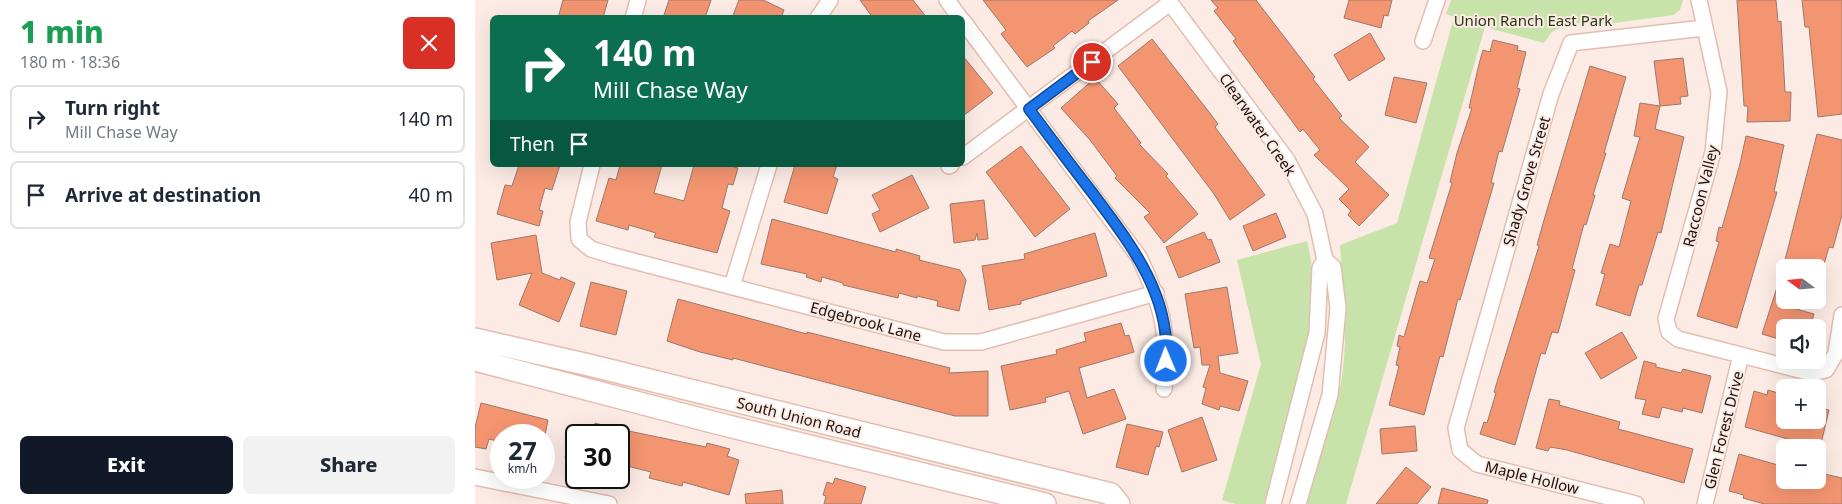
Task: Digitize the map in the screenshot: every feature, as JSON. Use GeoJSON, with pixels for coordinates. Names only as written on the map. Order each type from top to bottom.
{"type":"FeatureCollection","features":[{"type":"Feature","properties":{"kind":"street"},"geometry":{"type":"LineString","coordinates":[[634,15],[638,0]]}},
{"type":"Feature","properties":{"kind":"street"},"geometry":{"type":"LineString","coordinates":[[820,15],[829,0]]}},
{"type":"Feature","properties":{"kind":"street"},"geometry":{"type":"LineString","coordinates":[[947,0],[958,15]]}},
{"type":"Feature","properties":{"kind":"street"},"geometry":{"type":"LineString","coordinates":[[1423,41],[1437,0]]}},
{"type":"Feature","properties":{"kind":"street","name":"Raccoon Valley"},"geometry":{"type":"LineString","coordinates":[[1699,0],[1719,92],[1713,152],[1666,319],[1669,332],[1678,339],[1741,355]]}},
{"type":"Feature","properties":{"kind":"street"},"geometry":{"type":"LineString","coordinates":[[965,156],[1169,2]]}},
{"type":"Feature","properties":{"kind":"street","name":"Clearwater Creek"},"geometry":{"type":"LineString","coordinates":[[1169,2],[1287,160],[1315,214],[1325,260],[1333,268],[1338,308],[1329,395],[1298,504]]}},
{"type":"Feature","properties":{"kind":"street"},"geometry":{"type":"LineString","coordinates":[[965,24],[1139,257],[1156,293],[1163,319],[1167,348],[1164,389]]}},
{"type":"Feature","properties":{"kind":"street","name":"Shady Grove Street"},"geometry":{"type":"LineString","coordinates":[[1460,450],[1456,428],[1463,401],[1551,94],[1571,43],[1704,28]]}},
{"type":"Feature","properties":{"kind":"street","name":"Edgebrook Lane"},"geometry":{"type":"LineString","coordinates":[[591,167],[578,222],[579,239],[591,248],[614,256],[944,342],[981,342],[1156,293]]}},
{"type":"Feature","properties":{"kind":"street"},"geometry":{"type":"LineString","coordinates":[[732,286],[768,167]]}},
{"type":"Feature","properties":{"kind":"street","name":"Clearwater Creek"},"geometry":{"type":"LineString","coordinates":[[1273,504],[1317,333],[1320,268],[1325,260]]}},
{"type":"Feature","properties":{"kind":"street"},"geometry":{"type":"LineString","coordinates":[[1741,355],[1811,373],[1826,370],[1836,353],[1842,315]]}},
{"type":"Feature","properties":{"kind":"street","name":"South Union Road"},"geometry":{"type":"LineString","coordinates":[[475,339],[589,365],[1111,494],[1119,504]]}},
{"type":"Feature","properties":{"kind":"street","name":"Glen Forest Drive"},"geometry":{"type":"LineString","coordinates":[[1705,504],[1741,355]]}},
{"type":"Feature","properties":{"kind":"street","name":"South Union Road"},"geometry":{"type":"LineString","coordinates":[[475,360],[701,419],[1045,504]]}},
{"type":"Feature","properties":{"kind":"street","name":"Maple Hollow"},"geometry":{"type":"LineString","coordinates":[[1460,450],[1477,464],[1636,504]]}},
{"type":"Feature","properties":{"kind":"street"},"geometry":{"type":"LineString","coordinates":[[475,477],[609,504]]}},
{"type":"Feature","properties":{"kind":"green space","name":"Union Ranch East Park"},"geometry":{"type":"Polygon","coordinates":[[[1451,0],[1683,0],[1680,10],[1674,15],[1607,24],[1569,23],[1552,32],[1544,43],[1485,27],[1346,504],[1306,504],[1341,384],[1345,331],[1340,245],[1397,223],[1454,17],[1446,14],[1451,0]]]}},
{"type":"Feature","properties":{"kind":"green space"},"geometry":{"type":"Polygon","coordinates":[[[1307,241],[1312,273],[1312,306],[1302,374],[1293,408],[1264,504],[1235,504],[1222,500],[1261,364],[1237,260],[1307,241]]]}},
{"type":"Feature","properties":{"kind":"building"},"geometry":{"type":"Polygon","coordinates":[[[563,0],[608,0],[604,15],[559,15],[563,0]]]}},
{"type":"Feature","properties":{"kind":"building"},"geometry":{"type":"Polygon","coordinates":[[[669,0],[711,0],[706,15],[664,15],[669,0]]]}},
{"type":"Feature","properties":{"kind":"building"},"geometry":{"type":"Polygon","coordinates":[[[739,0],[763,0],[784,10],[782,15],[733,15],[739,0]]]}},
{"type":"Feature","properties":{"kind":"building"},"geometry":{"type":"Polygon","coordinates":[[[860,0],[913,0],[925,15],[871,15],[860,0]]]}},
{"type":"Feature","properties":{"kind":"building"},"geometry":{"type":"Polygon","coordinates":[[[983,0],[1118,0],[1088,21],[1089,23],[1075,34],[1072,31],[1053,46],[1055,48],[1027,67],[1001,34],[1006,30],[983,0]]]}},
{"type":"Feature","properties":{"kind":"building"},"geometry":{"type":"Polygon","coordinates":[[[1211,0],[1256,0],[1315,77],[1313,79],[1342,116],[1339,118],[1369,147],[1355,162],[1389,195],[1359,226],[1348,215],[1351,211],[1339,199],[1349,189],[1314,155],[1320,150],[1303,129],[1300,132],[1233,41],[1236,39],[1214,11],[1218,8],[1211,0]]]}},
{"type":"Feature","properties":{"kind":"building"},"geometry":{"type":"Polygon","coordinates":[[[1349,0],[1392,0],[1388,16],[1384,15],[1381,28],[1344,18],[1349,0]]]}},
{"type":"Feature","properties":{"kind":"building"},"geometry":{"type":"Polygon","coordinates":[[[1737,0],[1776,0],[1778,22],[1781,21],[1785,92],[1791,92],[1790,121],[1747,122],[1748,106],[1744,106],[1737,0]]]}},
{"type":"Feature","properties":{"kind":"building"},"geometry":{"type":"Polygon","coordinates":[[[1802,0],[1842,0],[1842,114],[1818,117],[1809,27],[1805,27],[1802,0]]]}},
{"type":"Feature","properties":{"kind":"building"},"geometry":{"type":"Polygon","coordinates":[[[1370,33],[1385,59],[1349,81],[1334,55],[1370,33]]]}},
{"type":"Feature","properties":{"kind":"building"},"geometry":{"type":"Polygon","coordinates":[[[1152,39],[1218,124],[1215,127],[1265,195],[1230,220],[1214,194],[1118,66],[1152,39]]]}},
{"type":"Feature","properties":{"kind":"building"},"geometry":{"type":"Polygon","coordinates":[[[1493,40],[1518,46],[1517,50],[1526,52],[1517,88],[1520,89],[1502,152],[1499,151],[1491,183],[1494,183],[1460,300],[1458,299],[1443,357],[1440,356],[1424,415],[1389,405],[1399,366],[1396,365],[1400,347],[1397,346],[1399,335],[1404,337],[1420,281],[1427,283],[1435,259],[1429,258],[1452,183],[1450,182],[1457,153],[1472,108],[1469,108],[1479,64],[1483,50],[1490,52],[1493,40]]]}},
{"type":"Feature","properties":{"kind":"building"},"geometry":{"type":"Polygon","coordinates":[[[965,58],[993,93],[965,114],[965,58]]]}},
{"type":"Feature","properties":{"kind":"building"},"geometry":{"type":"Polygon","coordinates":[[[1683,58],[1688,96],[1680,97],[1681,104],[1660,106],[1654,61],[1683,58]]]}},
{"type":"Feature","properties":{"kind":"building"},"geometry":{"type":"Polygon","coordinates":[[[1590,66],[1626,77],[1593,195],[1595,195],[1586,225],[1584,224],[1572,269],[1575,270],[1558,333],[1552,332],[1545,354],[1541,353],[1515,445],[1480,434],[1484,422],[1487,423],[1496,393],[1494,392],[1539,246],[1537,245],[1544,220],[1590,66]]]}},
{"type":"Feature","properties":{"kind":"building"},"geometry":{"type":"Polygon","coordinates":[[[1394,77],[1427,83],[1416,123],[1385,115],[1394,77]]]}},
{"type":"Feature","properties":{"kind":"building"},"geometry":{"type":"Polygon","coordinates":[[[1095,78],[1118,104],[1114,108],[1141,143],[1139,144],[1168,174],[1166,176],[1198,214],[1164,243],[1144,217],[1150,213],[1115,178],[1117,176],[1090,140],[1061,108],[1095,78]]]}},
{"type":"Feature","properties":{"kind":"building"},"geometry":{"type":"Polygon","coordinates":[[[1640,103],[1660,106],[1655,129],[1684,137],[1661,233],[1658,232],[1642,285],[1639,285],[1630,316],[1596,305],[1605,274],[1601,273],[1610,244],[1619,247],[1631,201],[1622,198],[1640,137],[1634,136],[1640,103]]]}},
{"type":"Feature","properties":{"kind":"building"},"geometry":{"type":"Polygon","coordinates":[[[1817,134],[1842,140],[1842,215],[1833,248],[1829,247],[1826,259],[1785,259],[1817,134]]]}},
{"type":"Feature","properties":{"kind":"building"},"geometry":{"type":"Polygon","coordinates":[[[1746,136],[1784,145],[1774,192],[1777,192],[1737,328],[1697,316],[1719,242],[1716,241],[1719,227],[1722,228],[1746,136]]]}},
{"type":"Feature","properties":{"kind":"building"},"geometry":{"type":"Polygon","coordinates":[[[1021,146],[1070,209],[1035,237],[986,172],[1021,146]]]}},
{"type":"Feature","properties":{"kind":"building"},"geometry":{"type":"Polygon","coordinates":[[[518,167],[559,167],[552,190],[545,188],[539,210],[543,211],[539,226],[497,214],[505,185],[512,186],[518,167]]]}},
{"type":"Feature","properties":{"kind":"building"},"geometry":{"type":"Polygon","coordinates":[[[619,167],[661,167],[654,193],[684,201],[693,167],[738,168],[733,185],[728,184],[722,208],[730,211],[717,253],[654,237],[656,233],[629,225],[628,230],[596,221],[609,178],[616,180],[619,167]]]}},
{"type":"Feature","properties":{"kind":"building"},"geometry":{"type":"Polygon","coordinates":[[[794,167],[836,167],[833,177],[838,179],[827,214],[784,202],[794,167]]]}},
{"type":"Feature","properties":{"kind":"building"},"geometry":{"type":"Polygon","coordinates":[[[912,175],[929,208],[880,232],[872,214],[880,210],[872,195],[912,175]]]}},
{"type":"Feature","properties":{"kind":"building"},"geometry":{"type":"Polygon","coordinates":[[[984,200],[988,239],[978,240],[977,233],[975,240],[954,243],[950,204],[984,200]]]}},
{"type":"Feature","properties":{"kind":"building"},"geometry":{"type":"Polygon","coordinates":[[[1276,213],[1286,237],[1253,251],[1243,226],[1276,213]]]}},
{"type":"Feature","properties":{"kind":"building"},"geometry":{"type":"Polygon","coordinates":[[[772,219],[896,252],[896,249],[920,256],[919,260],[960,270],[966,280],[959,311],[937,306],[938,301],[917,296],[917,298],[899,293],[898,298],[843,285],[843,283],[822,277],[821,282],[806,277],[807,274],[761,264],[772,219]]]}},
{"type":"Feature","properties":{"kind":"building"},"geometry":{"type":"Polygon","coordinates":[[[1204,232],[1208,240],[1211,239],[1220,262],[1179,278],[1166,247],[1204,232]]]}},
{"type":"Feature","properties":{"kind":"building"},"geometry":{"type":"Polygon","coordinates":[[[1095,233],[1107,276],[1021,301],[1021,304],[989,310],[982,266],[1025,259],[1024,254],[1095,233]]]}},
{"type":"Feature","properties":{"kind":"building"},"geometry":{"type":"Polygon","coordinates":[[[536,235],[542,273],[560,280],[561,277],[575,283],[559,322],[519,305],[532,273],[497,280],[491,243],[536,235]]]}},
{"type":"Feature","properties":{"kind":"building"},"geometry":{"type":"Polygon","coordinates":[[[591,282],[627,291],[616,335],[580,326],[591,282]]]}},
{"type":"Feature","properties":{"kind":"building"},"geometry":{"type":"Polygon","coordinates":[[[1227,287],[1238,353],[1218,356],[1220,373],[1248,381],[1239,411],[1220,406],[1219,410],[1202,404],[1206,388],[1203,387],[1210,365],[1202,365],[1200,347],[1194,348],[1185,294],[1227,287]]]}},
{"type":"Feature","properties":{"kind":"building"},"geometry":{"type":"Polygon","coordinates":[[[1776,291],[1776,309],[1796,309],[1814,314],[1813,319],[1776,319],[1776,338],[1762,334],[1776,291]]]}},
{"type":"Feature","properties":{"kind":"building"},"geometry":{"type":"Polygon","coordinates":[[[678,299],[807,334],[807,332],[950,368],[949,373],[988,371],[988,416],[955,416],[733,358],[733,360],[700,352],[667,341],[678,299]]]}},
{"type":"Feature","properties":{"kind":"building"},"geometry":{"type":"Polygon","coordinates":[[[1121,323],[1125,336],[1129,335],[1134,352],[1079,368],[1087,398],[1114,389],[1126,419],[1083,434],[1069,391],[1045,398],[1046,402],[1010,410],[1001,366],[1057,354],[1056,350],[1086,341],[1084,333],[1121,323]]]}},
{"type":"Feature","properties":{"kind":"building"},"geometry":{"type":"Polygon","coordinates":[[[1622,332],[1637,358],[1601,379],[1585,353],[1622,332]]]}},
{"type":"Feature","properties":{"kind":"building"},"geometry":{"type":"Polygon","coordinates":[[[1644,361],[1656,364],[1656,367],[1681,373],[1683,369],[1711,376],[1702,413],[1683,408],[1682,412],[1662,407],[1659,418],[1642,414],[1646,400],[1635,398],[1644,361]]]}},
{"type":"Feature","properties":{"kind":"building"},"geometry":{"type":"Polygon","coordinates":[[[1768,390],[1776,392],[1776,429],[1824,429],[1822,439],[1788,439],[1745,427],[1754,391],[1767,395],[1768,390]]]}},
{"type":"Feature","properties":{"kind":"building"},"geometry":{"type":"Polygon","coordinates":[[[1549,399],[1560,401],[1559,405],[1620,422],[1618,429],[1693,449],[1684,483],[1567,450],[1550,447],[1548,451],[1536,448],[1549,399]]]}},
{"type":"Feature","properties":{"kind":"building"},"geometry":{"type":"Polygon","coordinates":[[[481,403],[548,420],[547,424],[490,424],[490,439],[486,449],[475,447],[475,428],[481,403]]]}},
{"type":"Feature","properties":{"kind":"building"},"geometry":{"type":"Polygon","coordinates":[[[1826,409],[1829,410],[1826,423],[1826,409]]]}},
{"type":"Feature","properties":{"kind":"building"},"geometry":{"type":"Polygon","coordinates":[[[1202,417],[1217,460],[1182,472],[1168,430],[1202,417]]]}},
{"type":"Feature","properties":{"kind":"building"},"geometry":{"type":"Polygon","coordinates":[[[1127,424],[1163,432],[1159,447],[1156,446],[1148,475],[1116,467],[1127,424]]]}},
{"type":"Feature","properties":{"kind":"building"},"geometry":{"type":"Polygon","coordinates":[[[1415,426],[1417,451],[1382,454],[1380,429],[1415,426]]]}},
{"type":"Feature","properties":{"kind":"building"},"geometry":{"type":"Polygon","coordinates":[[[630,431],[706,447],[707,443],[730,449],[727,456],[739,460],[729,495],[683,482],[682,486],[649,478],[651,472],[630,467],[630,431]]]}},
{"type":"Feature","properties":{"kind":"building"},"geometry":{"type":"Polygon","coordinates":[[[1739,454],[1776,464],[1776,489],[1826,489],[1826,474],[1842,478],[1842,504],[1764,504],[1743,498],[1744,495],[1729,491],[1739,454]]]}},
{"type":"Feature","properties":{"kind":"building"},"geometry":{"type":"Polygon","coordinates":[[[1406,467],[1431,487],[1417,504],[1376,504],[1406,467]]]}},
{"type":"Feature","properties":{"kind":"building"},"geometry":{"type":"Polygon","coordinates":[[[835,478],[866,487],[861,504],[824,504],[826,496],[823,495],[827,482],[833,484],[835,478]]]}},
{"type":"Feature","properties":{"kind":"building"},"geometry":{"type":"Polygon","coordinates":[[[1442,488],[1488,500],[1487,504],[1438,504],[1442,488]]]}},
{"type":"Feature","properties":{"kind":"building"},"geometry":{"type":"Polygon","coordinates":[[[782,490],[783,504],[746,504],[745,494],[782,490]]]}},
{"type":"Feature","properties":{"kind":"route"},"geometry":{"type":"LineString","coordinates":[[1092,62],[1029,109],[1139,257],[1156,293],[1163,319],[1167,348],[1166,361]]}}]}
